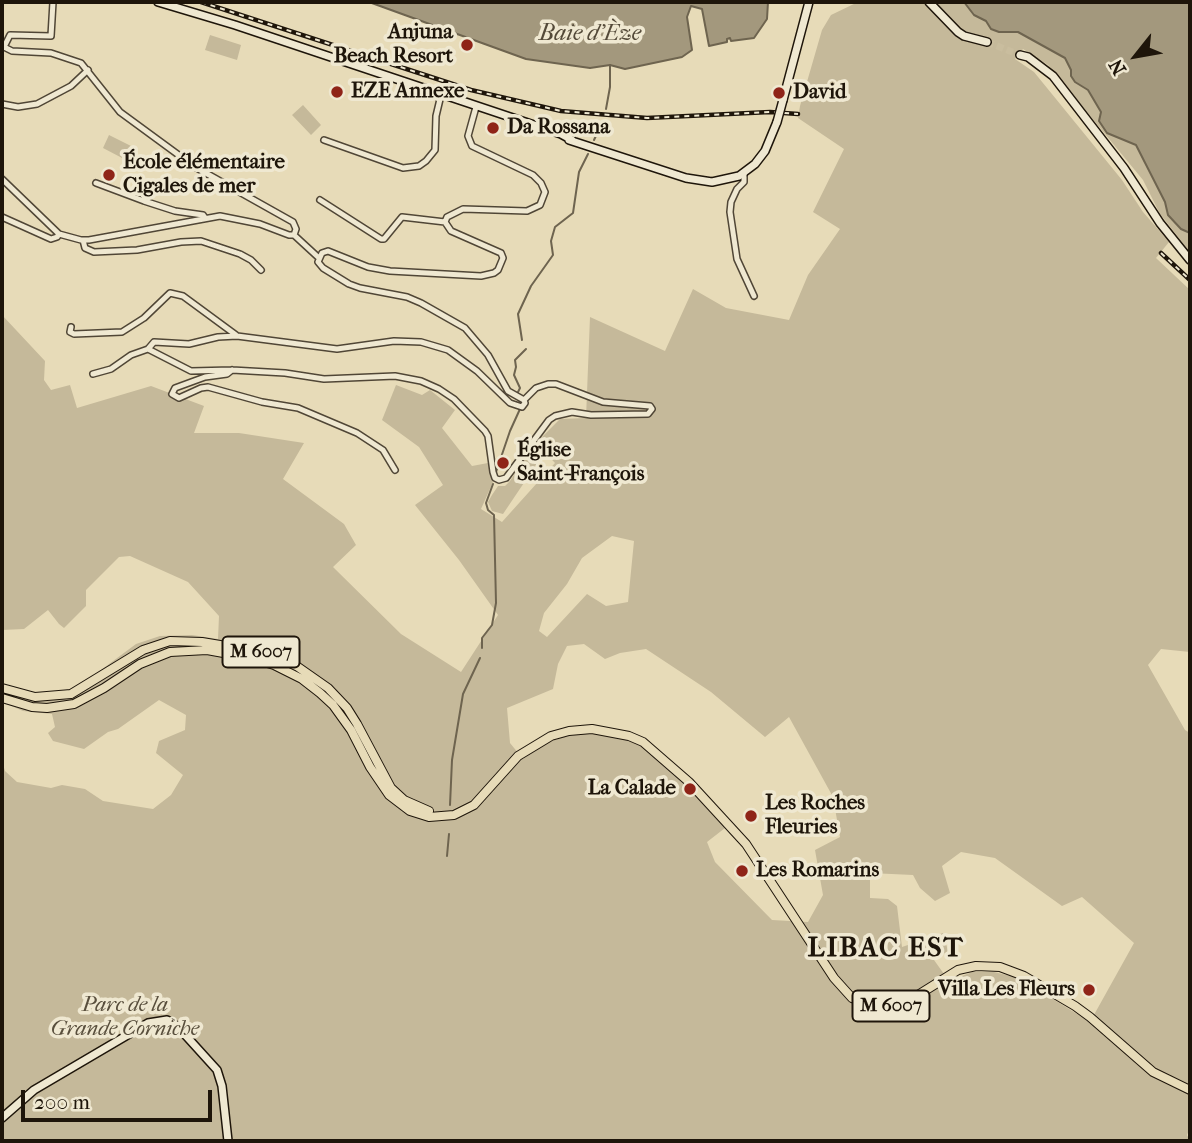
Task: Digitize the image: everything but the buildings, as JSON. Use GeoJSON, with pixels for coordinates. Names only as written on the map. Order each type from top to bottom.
{"type":"FeatureCollection","features":[{"type":"Feature","properties":{"kind":"main road"},"geometry":{"type":"LineString","coordinates":[[158,2],[235,25],[694,180],[720,181],[744,173],[765,151],[777,122],[809,2]]}},
{"type":"Feature","properties":{"kind":"main road"},"geometry":{"type":"LineString","coordinates":[[929,2],[958,32],[988,42]]}},
{"type":"Feature","properties":{"kind":"main road"},"geometry":{"type":"LineString","coordinates":[[1020,55],[1028,57],[1053,76],[1104,140],[1150,209],[1190,260]]}},
{"type":"Feature","properties":{"kind":"main road","name":"M 6007"},"geometry":{"type":"LineString","coordinates":[[2,688],[35,697],[71,694],[124,661],[156,645],[185,640],[228,645],[279,658],[306,672],[339,698],[398,796],[424,810],[437,813],[463,810]]}},
{"type":"Feature","properties":{"kind":"main road"},"geometry":{"type":"LineString","coordinates":[[98,690],[124,661],[174,647],[196,646],[207,650]]}},
{"type":"Feature","properties":{"kind":"main road","name":"M 6007"},"geometry":{"type":"LineString","coordinates":[[2,698],[32,707],[74,704],[140,664],[159,655],[186,650],[207,650],[274,665],[302,679],[320,693],[343,718],[382,787],[397,804],[429,817],[446,817],[480,801],[508,766],[524,751],[545,739],[569,731],[592,729],[623,734],[643,743],[689,782],[746,844],[834,978],[852,998],[874,1006],[895,1006],[910,1000],[958,970],[976,966],[1000,967],[1024,976],[1058,996],[1090,1017],[1153,1072],[1190,1090]]}},
{"type":"Feature","properties":{"kind":"main road"},"geometry":{"type":"LineString","coordinates":[[2,1118],[34,1090],[148,1023],[167,1020],[178,1027],[217,1070],[222,1086],[228,1141]]}},
{"type":"Feature","properties":{"kind":"street"},"geometry":{"type":"LineString","coordinates":[[53,2],[51,36],[10,35],[3,47],[12,51],[61,55],[81,63],[120,112],[195,167],[293,222],[296,229],[293,236]]}},
{"type":"Feature","properties":{"kind":"street"},"geometry":{"type":"LineString","coordinates":[[2,104],[18,107],[37,103],[60,93],[86,72]]}},
{"type":"Feature","properties":{"kind":"street"},"geometry":{"type":"LineString","coordinates":[[324,140],[403,168],[419,166],[432,156],[436,146],[436,116],[441,95]]}},
{"type":"Feature","properties":{"kind":"street"},"geometry":{"type":"LineString","coordinates":[[445,222],[452,214],[463,209],[527,212],[540,205],[545,192],[533,175],[472,146],[468,136],[476,107]]}},
{"type":"Feature","properties":{"kind":"street"},"geometry":{"type":"LineString","coordinates":[[744,173],[744,181],[731,202],[730,212],[737,259],[754,296]]}},
{"type":"Feature","properties":{"kind":"street"},"geometry":{"type":"LineString","coordinates":[[2,179],[59,234],[82,240],[138,233],[205,218],[230,217],[293,236],[319,258]]}},
{"type":"Feature","properties":{"kind":"street"},"geometry":{"type":"LineString","coordinates":[[96,183],[175,211],[203,215],[205,218]]}},
{"type":"Feature","properties":{"kind":"street"},"geometry":{"type":"LineString","coordinates":[[320,200],[381,239],[388,235],[402,217],[445,222],[451,231],[497,250],[503,258],[498,270],[494,274],[481,276],[368,267],[333,251],[322,253],[318,262],[349,284],[407,297],[465,328],[488,355],[508,391],[524,400]]}},
{"type":"Feature","properties":{"kind":"street"},"geometry":{"type":"LineString","coordinates":[[2,217],[51,239],[59,234]]}},
{"type":"Feature","properties":{"kind":"street"},"geometry":{"type":"LineString","coordinates":[[82,240],[85,248],[94,252],[136,250],[201,241],[240,254],[261,270]]}},
{"type":"Feature","properties":{"kind":"street"},"geometry":{"type":"LineString","coordinates":[[71,327],[70,332],[74,334],[122,332],[144,318],[170,293],[183,296],[237,336]]}},
{"type":"Feature","properties":{"kind":"street"},"geometry":{"type":"LineString","coordinates":[[93,374],[117,366],[131,355],[148,349],[154,342],[189,344],[218,337],[237,336],[337,349],[394,341],[437,345],[477,371],[510,402],[522,407],[524,400],[536,388],[556,384],[603,402],[650,406],[652,409],[648,414],[592,415],[572,412],[555,416],[506,478],[499,480],[492,472],[485,430],[454,399],[421,381],[396,376],[324,379],[285,373],[191,371],[148,349]]}},
{"type":"Feature","properties":{"kind":"street"},"geometry":{"type":"LineString","coordinates":[[232,370],[227,374],[205,377],[175,388],[172,394],[178,398],[208,387],[262,402],[298,408],[357,433],[383,450],[395,470]]}},
{"type":"Feature","properties":{"kind":"green space","name":"Parc de la Grande Corniche"},"geometry":{"type":"Polygon","coordinates":[[[858,2],[964,2],[974,15],[986,21],[991,29],[1018,32],[1065,58],[1075,82],[1088,90],[1101,112],[1107,133],[1136,145],[1165,202],[1168,215],[1181,229],[1190,233],[1190,252],[1160,214],[1143,180],[1048,65],[1023,49],[1015,59],[1034,72],[1169,242],[1156,258],[1190,290],[1190,652],[1161,649],[1148,665],[1185,730],[1190,733],[1190,1128],[1187,1135],[1190,1141],[2,1141],[2,761],[5,771],[17,782],[51,788],[62,785],[85,789],[103,801],[153,809],[171,795],[183,775],[156,753],[159,741],[185,730],[186,715],[159,700],[84,749],[53,741],[48,733],[55,727],[52,714],[23,711],[2,702],[2,684],[18,690],[36,692],[57,692],[78,687],[136,644],[160,636],[192,635],[218,639],[219,616],[188,582],[130,556],[119,557],[86,590],[86,606],[64,628],[48,610],[24,629],[2,630],[2,315],[45,361],[44,380],[51,390],[70,385],[77,408],[151,386],[204,406],[194,433],[239,433],[304,443],[283,479],[344,524],[356,545],[333,567],[401,634],[461,672],[498,615],[415,505],[443,485],[419,447],[382,420],[396,385],[422,395],[430,390],[455,410],[442,428],[472,466],[488,463],[493,482],[481,509],[502,522],[555,463],[536,443],[560,419],[586,418],[590,317],[665,351],[693,289],[726,308],[789,320],[808,275],[840,229],[813,212],[844,149],[798,118],[822,30],[831,15],[858,2]],[[612,536],[582,558],[567,584],[544,613],[539,631],[547,637],[587,594],[606,606],[628,602],[634,541],[612,536]],[[584,644],[567,646],[558,664],[553,689],[507,708],[510,743],[523,759],[542,745],[581,734],[623,738],[641,746],[678,777],[725,828],[707,842],[715,862],[772,920],[808,922],[823,895],[815,850],[840,837],[833,797],[789,717],[765,737],[711,692],[646,649],[620,653],[605,659],[584,644]],[[961,852],[942,866],[950,893],[935,901],[920,888],[913,875],[870,873],[870,898],[888,899],[897,906],[902,947],[943,933],[948,951],[934,960],[949,981],[972,972],[994,972],[1019,978],[1090,1022],[1134,943],[1082,897],[1062,906],[995,858],[961,852]]]}},
{"type":"Feature","properties":{"kind":"green space"},"geometry":{"type":"Polygon","coordinates":[[[210,35],[241,45],[237,60],[205,50],[210,35]]]}},
{"type":"Feature","properties":{"kind":"green space"},"geometry":{"type":"Polygon","coordinates":[[[303,105],[321,125],[311,135],[292,115],[303,105]]]}},
{"type":"Feature","properties":{"kind":"green space"},"geometry":{"type":"Polygon","coordinates":[[[109,135],[133,147],[126,160],[103,148],[109,135]]]}},
{"type":"Feature","properties":{"kind":"green space"},"geometry":{"type":"Polygon","coordinates":[[[529,452],[540,459],[503,514],[492,511],[488,502],[492,495],[498,486],[505,486],[510,481],[529,452]]]}},
{"type":"Feature","properties":{"kind":"water","name":"Baie d'Èze"},"geometry":{"type":"Polygon","coordinates":[[[369,2],[768,2],[767,19],[754,38],[731,41],[730,38],[727,42],[709,46],[702,9],[691,6],[687,17],[692,50],[682,57],[625,69],[610,65],[590,68],[526,59],[369,2]]]}},
{"type":"Feature","properties":{"kind":"water"},"geometry":{"type":"Polygon","coordinates":[[[964,2],[1190,2],[1190,233],[1181,229],[1168,215],[1165,202],[1136,145],[1107,133],[1099,121],[1101,112],[1088,90],[1071,76],[1065,58],[1018,32],[991,29],[986,21],[974,15],[964,2]]]}},
{"type":"Feature","properties":{"kind":"waterway"},"geometry":{"type":"LineString","coordinates":[[606,109],[610,65]]}},
{"type":"Feature","properties":{"kind":"waterway"},"geometry":{"type":"LineString","coordinates":[[594,140],[602,123]]}},
{"type":"Feature","properties":{"kind":"waterway"},"geometry":{"type":"LineString","coordinates":[[522,340],[518,314],[531,286],[553,255],[551,241],[555,227],[573,213],[579,172],[588,154]]}},
{"type":"Feature","properties":{"kind":"waterway"},"geometry":{"type":"LineString","coordinates":[[517,394],[520,388],[514,375],[515,360],[526,349]]}},
{"type":"Feature","properties":{"kind":"waterway"},"geometry":{"type":"LineString","coordinates":[[496,472],[520,409]]}},
{"type":"Feature","properties":{"kind":"waterway"},"geometry":{"type":"LineString","coordinates":[[482,648],[482,638],[492,625],[496,603],[494,515],[488,510],[486,503],[493,484]]}},
{"type":"Feature","properties":{"kind":"waterway"},"geometry":{"type":"LineString","coordinates":[[450,805],[452,760],[463,694],[480,658]]}},
{"type":"Feature","properties":{"kind":"waterway"},"geometry":{"type":"LineString","coordinates":[[447,856],[449,834]]}},
{"type":"Feature","properties":{"kind":"tunnel"},"geometry":{"type":"LineString","coordinates":[[987,42],[1020,55]]}},
{"type":"Feature","properties":{"kind":"railway"},"geometry":{"type":"LineString","coordinates":[[201,2],[471,90],[561,111],[647,118],[770,112],[798,114]]}},
{"type":"Feature","properties":{"kind":"railway"},"geometry":{"type":"LineString","coordinates":[[1161,253],[1190,280]]}},
{"type":"Feature","properties":{"kind":"place","name":"Anjuna Beach Resort"},"geometry":{"type":"Point","coordinates":[467,45]}},
{"type":"Feature","properties":{"kind":"place","name":"EZE Annexe"},"geometry":{"type":"Point","coordinates":[337,92]}},
{"type":"Feature","properties":{"kind":"place","name":"David"},"geometry":{"type":"Point","coordinates":[779,93]}},
{"type":"Feature","properties":{"kind":"place","name":"Da Rossana"},"geometry":{"type":"Point","coordinates":[493,128]}},
{"type":"Feature","properties":{"kind":"place","name":"École élémentaire Cigales de mer"},"geometry":{"type":"Point","coordinates":[109,175]}},
{"type":"Feature","properties":{"kind":"place","name":"Église Saint-François"},"geometry":{"type":"Point","coordinates":[503,463]}},
{"type":"Feature","properties":{"kind":"place","name":"La Calade"},"geometry":{"type":"Point","coordinates":[690,789]}},
{"type":"Feature","properties":{"kind":"place","name":"Les Roches Fleuries"},"geometry":{"type":"Point","coordinates":[751,816]}},
{"type":"Feature","properties":{"kind":"place","name":"Les Romarins"},"geometry":{"type":"Point","coordinates":[742,871]}},
{"type":"Feature","properties":{"kind":"place","name":"Villa Les Fleurs"},"geometry":{"type":"Point","coordinates":[1089,990]}},
{"type":"Feature","properties":{"kind":"district","name":"LIBAC EST"},"geometry":{"type":"Point","coordinates":[886,949]}}]}
